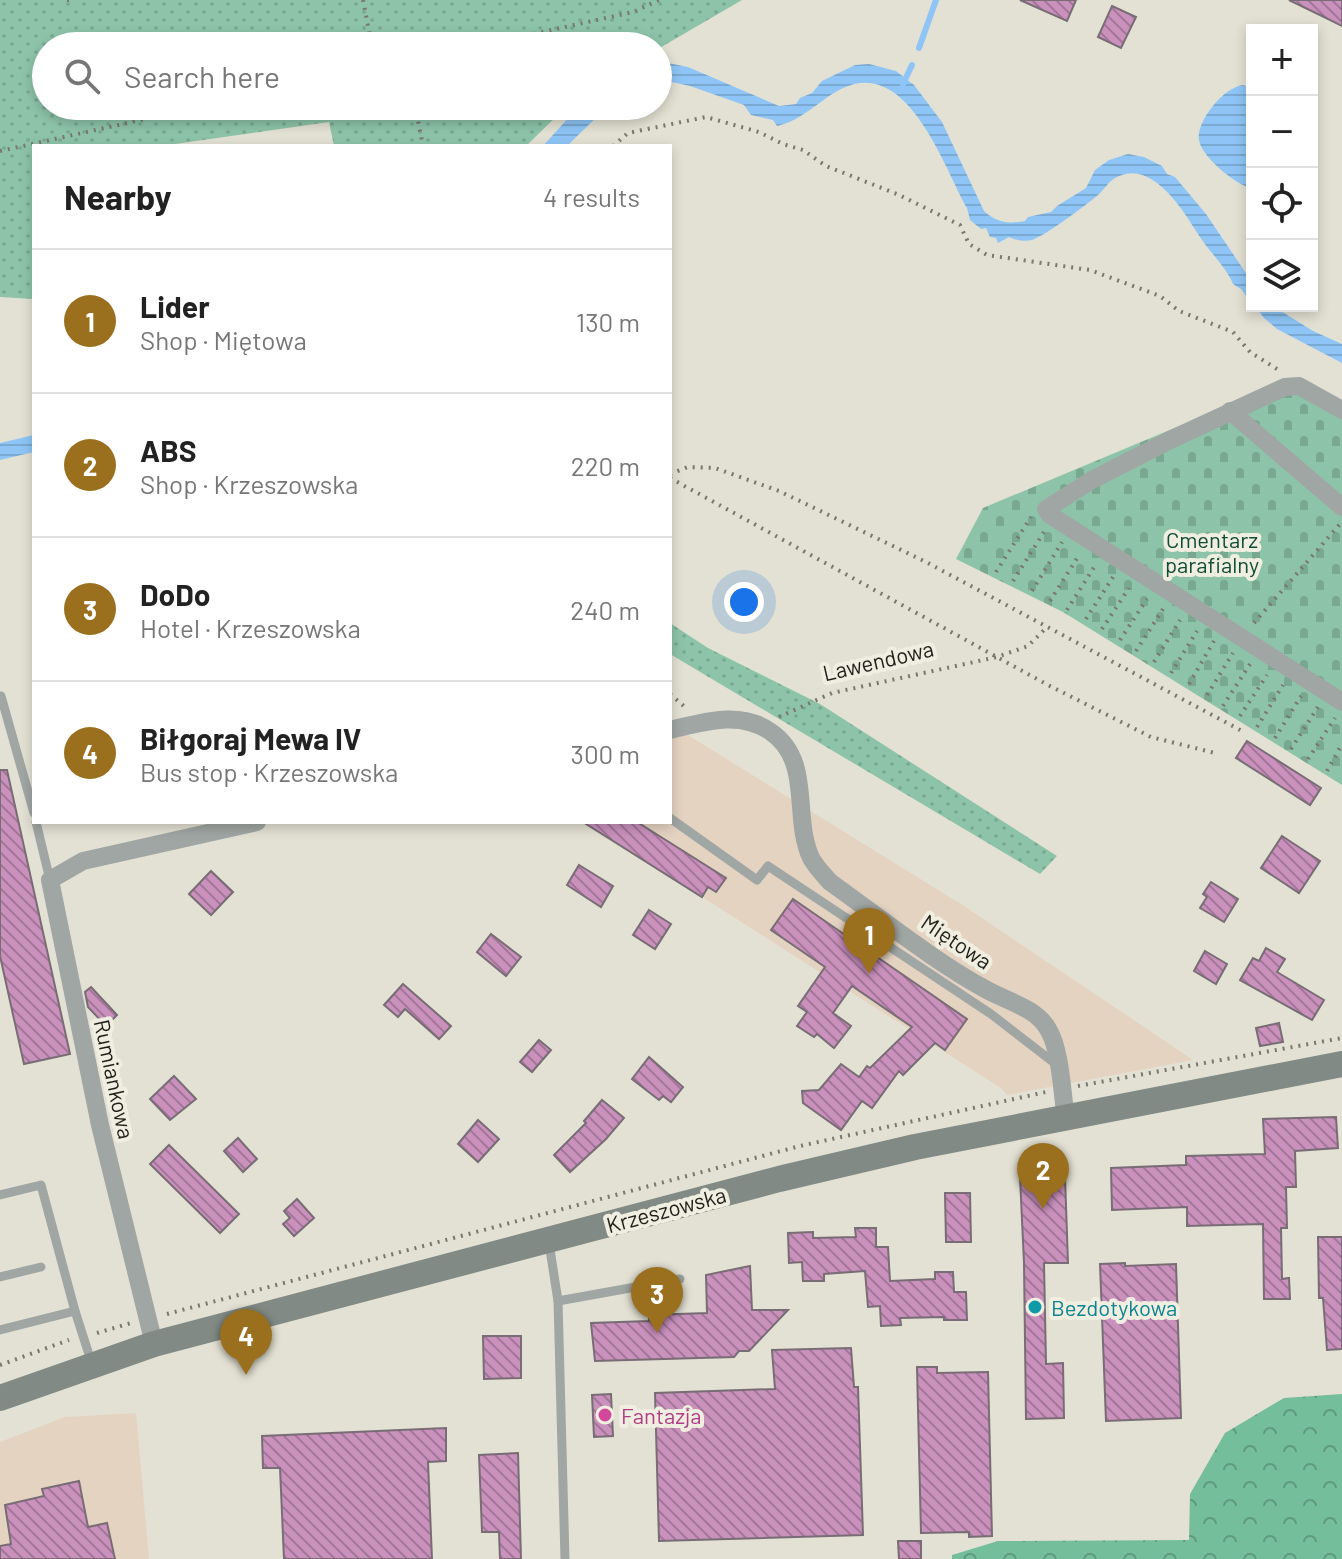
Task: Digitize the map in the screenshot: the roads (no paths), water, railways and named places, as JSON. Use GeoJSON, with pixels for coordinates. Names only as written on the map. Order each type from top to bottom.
{"type":"FeatureCollection","features":[{"type":"Feature","properties":{"kind":"main road","name":"Krzeszowska"},"geometry":{"type":"LineString","coordinates":[[0,1398],[154,1344],[870,1157],[1342,1064]]}},
{"type":"Feature","properties":{"kind":"street"},"geometry":{"type":"LineString","coordinates":[[1337,700],[1050,513],[1092,480],[1230,411],[1292,385],[1342,410]]}},
{"type":"Feature","properties":{"kind":"street"},"geometry":{"type":"LineString","coordinates":[[1230,411],[1342,507]]}},
{"type":"Feature","properties":{"kind":"street","name":"Miętowa"},"geometry":{"type":"LineString","coordinates":[[672,730],[724,719],[745,720],[763,727],[787,745],[795,761],[807,847],[819,870],[830,882],[948,965],[1039,1018],[1048,1028],[1058,1065],[1066,1119]]}},
{"type":"Feature","properties":{"kind":"street"},"geometry":{"type":"LineString","coordinates":[[50,880],[83,861],[248,824]]}},
{"type":"Feature","properties":{"kind":"street","name":"Rumiankowa"},"geometry":{"type":"LineString","coordinates":[[50,880],[100,1125],[154,1344]]}},
{"type":"Feature","properties":{"kind":"lane"},"geometry":{"type":"LineString","coordinates":[[1,696],[32,806]]}},
{"type":"Feature","properties":{"kind":"lane"},"geometry":{"type":"LineString","coordinates":[[672,819],[757,880],[768,866],[991,1014],[1058,1065]]}},
{"type":"Feature","properties":{"kind":"lane","name":"Rumiankowa"},"geometry":{"type":"LineString","coordinates":[[36,824],[50,880]]}},
{"type":"Feature","properties":{"kind":"lane"},"geometry":{"type":"LineString","coordinates":[[0,1195],[41,1185],[92,1364]]}},
{"type":"Feature","properties":{"kind":"lane"},"geometry":{"type":"LineString","coordinates":[[549,1240],[558,1301],[565,1559]]}},
{"type":"Feature","properties":{"kind":"lane"},"geometry":{"type":"LineString","coordinates":[[0,1277],[41,1267]]}},
{"type":"Feature","properties":{"kind":"lane"},"geometry":{"type":"LineString","coordinates":[[558,1301],[680,1279]]}},
{"type":"Feature","properties":{"kind":"lane"},"geometry":{"type":"LineString","coordinates":[[0,1330],[75,1311]]}},
{"type":"Feature","properties":{"kind":"water"},"geometry":{"type":"Polygon","coordinates":[[[672,64],[688,67],[779,106],[796,104],[822,81],[855,65],[869,64],[896,71],[914,85],[942,122],[984,211],[1003,222],[1025,221],[1028,217],[1051,212],[1086,188],[1095,170],[1109,160],[1128,154],[1144,157],[1175,177],[1206,214],[1246,273],[1246,295],[1233,284],[1175,200],[1153,180],[1141,175],[1128,173],[1115,178],[1084,206],[1032,240],[1009,237],[998,243],[996,238],[990,237],[986,228],[981,229],[970,220],[947,167],[920,120],[904,101],[885,87],[864,83],[841,89],[795,119],[777,126],[773,120],[751,115],[744,105],[672,82],[672,64]]]}},
{"type":"Feature","properties":{"kind":"water"},"geometry":{"type":"Polygon","coordinates":[[[1246,86],[1246,186],[1219,168],[1206,154],[1199,140],[1202,124],[1213,106],[1236,87],[1246,86]]]}},
{"type":"Feature","properties":{"kind":"water"},"geometry":{"type":"Polygon","coordinates":[[[566,120],[594,120],[569,144],[545,144],[566,120]]]}},
{"type":"Feature","properties":{"kind":"water"},"geometry":{"type":"Polygon","coordinates":[[[1260,312],[1283,312],[1342,344],[1342,363],[1277,329],[1260,312]]]}},
{"type":"Feature","properties":{"kind":"water"},"geometry":{"type":"Polygon","coordinates":[[[32,435],[32,452],[0,460],[0,443],[32,435]]]}},
{"type":"Feature","properties":{"kind":"waterway"},"geometry":{"type":"LineString","coordinates":[[919,48],[936,0]]}},
{"type":"Feature","properties":{"kind":"waterway"},"geometry":{"type":"LineString","coordinates":[[903,84],[912,65]]}},
{"type":"Feature","properties":{"kind":"place","name":"Lider"},"geometry":{"type":"Point","coordinates":[869,974]}},
{"type":"Feature","properties":{"kind":"place","name":"ABS"},"geometry":{"type":"Point","coordinates":[1043,1209]}},
{"type":"Feature","properties":{"kind":"place","name":"Bezdotykowa"},"geometry":{"type":"Point","coordinates":[1035,1307]}},
{"type":"Feature","properties":{"kind":"place","name":"DoDo"},"geometry":{"type":"Point","coordinates":[657,1333]}},
{"type":"Feature","properties":{"kind":"place","name":"Biłgoraj Mewa IV"},"geometry":{"type":"Point","coordinates":[246,1375]}},
{"type":"Feature","properties":{"kind":"place","name":"Fantazja"},"geometry":{"type":"Point","coordinates":[605,1415]}},
{"type":"Feature","properties":{"kind":"park label","name":"Cmentarz parafialny"},"geometry":{"type":"Point","coordinates":[1212,552]}}]}
